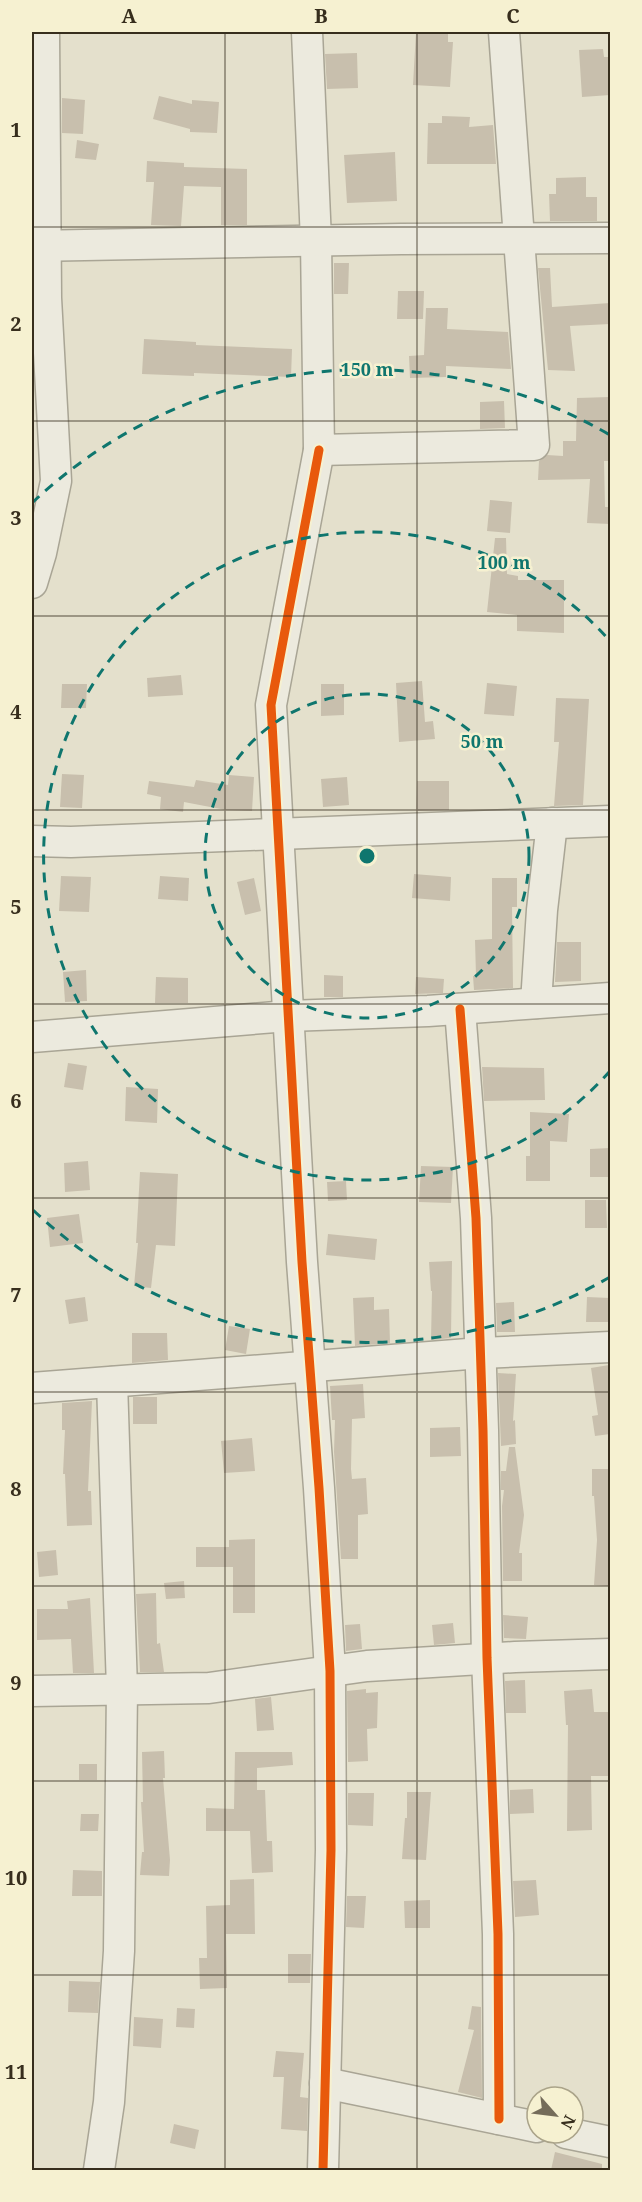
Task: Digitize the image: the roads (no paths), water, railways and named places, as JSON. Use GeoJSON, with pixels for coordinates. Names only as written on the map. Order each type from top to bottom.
{"type":"FeatureCollection","features":[{"type":"Feature","properties":{"kind":"street"},"geometry":{"type":"LineString","coordinates":[[32,584],[57,481],[43,454],[46,298],[39,246],[38,67],[44,32]]}},
{"type":"Feature","properties":{"kind":"street"},"geometry":{"type":"LineString","coordinates":[[307,32],[316,241],[319,450],[271,705],[288,1016],[330,1671],[331,1850],[323,2170]]}},
{"type":"Feature","properties":{"kind":"street"},"geometry":{"type":"LineString","coordinates":[[319,450],[534,445],[504,32]]}},
{"type":"Feature","properties":{"kind":"street"},"geometry":{"type":"LineString","coordinates":[[39,246],[610,238]]}},
{"type":"Feature","properties":{"kind":"street"},"geometry":{"type":"LineString","coordinates":[[32,841],[71,842],[610,821]]}},
{"type":"Feature","properties":{"kind":"street"},"geometry":{"type":"LineString","coordinates":[[537,1003],[542,910],[552,823]]}},
{"type":"Feature","properties":{"kind":"street"},"geometry":{"type":"LineString","coordinates":[[32,1037],[288,1016],[460,1009],[610,998]]}},
{"type":"Feature","properties":{"kind":"street"},"geometry":{"type":"LineString","coordinates":[[460,1009],[476,1218],[481,1353],[487,1658],[498,1934],[499,2119]]}},
{"type":"Feature","properties":{"kind":"street"},"geometry":{"type":"LineString","coordinates":[[32,1388],[481,1353],[610,1347]]}},
{"type":"Feature","properties":{"kind":"street"},"geometry":{"type":"LineString","coordinates":[[99,2170],[109,2102],[119,1951],[122,1689],[112,1382]]}},
{"type":"Feature","properties":{"kind":"street"},"geometry":{"type":"LineString","coordinates":[[32,1691],[209,1688],[367,1666],[487,1658],[610,1654]]}},
{"type":"Feature","properties":{"kind":"street"},"geometry":{"type":"LineString","coordinates":[[325,2083],[525,2124]]}},
{"type":"Feature","properties":{"kind":"street"},"geometry":{"type":"LineString","coordinates":[[585,2137],[610,2142]]}}]}
